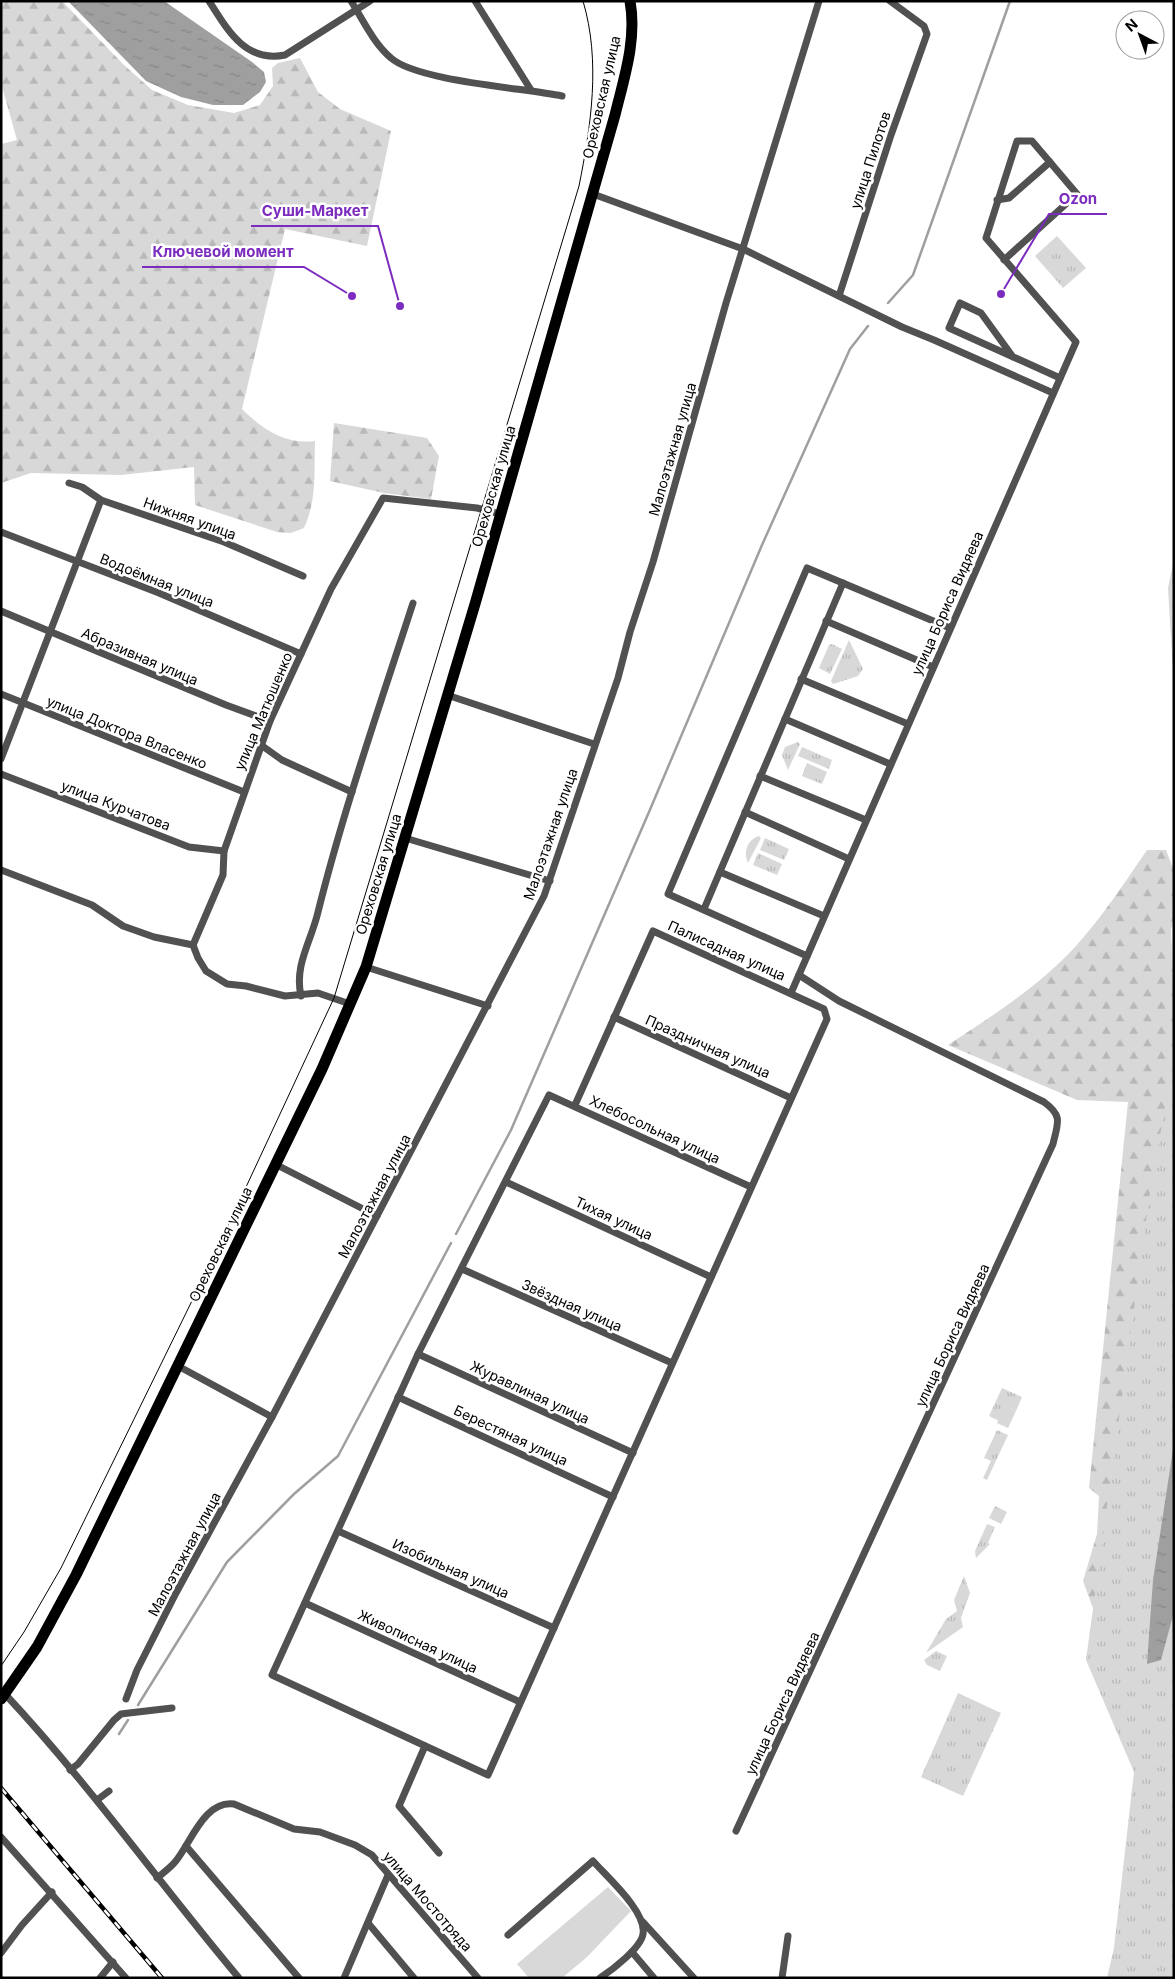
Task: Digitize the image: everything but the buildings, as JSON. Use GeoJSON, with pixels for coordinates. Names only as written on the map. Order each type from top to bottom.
{"type":"FeatureCollection","features":[{"type":"Feature","properties":{"kind":"main road","name":"Ореховская улица"},"geometry":{"type":"LineString","coordinates":[[3,1697],[37,1647],[58,1609],[276,1164],[366,967],[593,194],[631,47],[630,1]]}},
{"type":"Feature","properties":{"kind":"street"},"geometry":{"type":"LineString","coordinates":[[208,1],[238,42],[250,51],[275,56],[285,54],[370,1]]}},
{"type":"Feature","properties":{"kind":"street"},"geometry":{"type":"LineString","coordinates":[[351,1],[381,48],[399,64],[439,76],[562,96]]}},
{"type":"Feature","properties":{"kind":"street"},"geometry":{"type":"LineString","coordinates":[[475,1],[531,90]]}},
{"type":"Feature","properties":{"kind":"street","name":"Малоэтажная улица"},"geometry":{"type":"LineString","coordinates":[[126,1700],[137,1670],[272,1417],[544,896],[594,744],[618,678],[630,632],[654,562],[726,303],[819,1]]}},
{"type":"Feature","properties":{"kind":"street","name":"улица Пилотов"},"geometry":{"type":"LineString","coordinates":[[839,296],[891,135],[927,34],[924,26],[890,1]]}},
{"type":"Feature","properties":{"kind":"street","name":"улица Бориса Видяева"},"geometry":{"type":"LineString","coordinates":[[791,993],[1076,342],[1004,260],[986,238],[1017,141],[1032,142],[1077,194],[1004,260]]}},
{"type":"Feature","properties":{"kind":"street"},"geometry":{"type":"LineString","coordinates":[[997,200],[1009,198],[1050,162]]}},
{"type":"Feature","properties":{"kind":"street"},"geometry":{"type":"LineString","coordinates":[[593,194],[743,249],[902,328],[942,343],[1053,393]]}},
{"type":"Feature","properties":{"kind":"street"},"geometry":{"type":"LineString","coordinates":[[1013,357],[981,313],[960,303],[950,328],[1013,357],[1060,378]]}},
{"type":"Feature","properties":{"kind":"street","name":"Нижняя улица"},"geometry":{"type":"LineString","coordinates":[[69,483],[82,487],[101,500],[224,542],[302,576]]}},
{"type":"Feature","properties":{"kind":"street","name":"улица Матюшенко"},"geometry":{"type":"LineString","coordinates":[[193,945],[223,875],[224,851],[270,721],[342,568],[383,498],[477,508],[500,514]]}},
{"type":"Feature","properties":{"kind":"street"},"geometry":{"type":"LineString","coordinates":[[1,759],[76,560],[101,500]]}},
{"type":"Feature","properties":{"kind":"street","name":"Водоёмная улица"},"geometry":{"type":"LineString","coordinates":[[1,532],[76,560],[301,654]]}},
{"type":"Feature","properties":{"kind":"street"},"geometry":{"type":"LineString","coordinates":[[807,956],[668,894],[799,586],[807,568],[950,628]]}},
{"type":"Feature","properties":{"kind":"street"},"geometry":{"type":"LineString","coordinates":[[704,909],[843,583]]}},
{"type":"Feature","properties":{"kind":"street"},"geometry":{"type":"LineString","coordinates":[[301,996],[298,981],[299,968],[318,914],[352,792],[413,603]]}},
{"type":"Feature","properties":{"kind":"street","name":"Абразивная улица"},"geometry":{"type":"LineString","coordinates":[[1,612],[226,705],[270,721]]}},
{"type":"Feature","properties":{"kind":"street"},"geometry":{"type":"LineString","coordinates":[[826,621],[933,667]]}},
{"type":"Feature","properties":{"kind":"street"},"geometry":{"type":"LineString","coordinates":[[802,679],[908,724]]}},
{"type":"Feature","properties":{"kind":"street","name":"улица Доктора Власенко"},"geometry":{"type":"LineString","coordinates":[[1,694],[244,792]]}},
{"type":"Feature","properties":{"kind":"street"},"geometry":{"type":"LineString","coordinates":[[447,695],[594,744]]}},
{"type":"Feature","properties":{"kind":"street"},"geometry":{"type":"LineString","coordinates":[[785,719],[890,764]]}},
{"type":"Feature","properties":{"kind":"street"},"geometry":{"type":"LineString","coordinates":[[261,745],[282,760],[352,792]]}},
{"type":"Feature","properties":{"kind":"street","name":"улица Курчатова"},"geometry":{"type":"LineString","coordinates":[[1,774],[189,847],[224,851]]}},
{"type":"Feature","properties":{"kind":"street"},"geometry":{"type":"LineString","coordinates":[[760,776],[866,820]]}},
{"type":"Feature","properties":{"kind":"street"},"geometry":{"type":"LineString","coordinates":[[745,812],[850,858]]}},
{"type":"Feature","properties":{"kind":"street"},"geometry":{"type":"LineString","coordinates":[[404,838],[550,881]]}},
{"type":"Feature","properties":{"kind":"street"},"geometry":{"type":"LineString","coordinates":[[1,870],[92,905],[123,926],[154,937],[193,945],[206,971],[219,980],[285,996],[318,993],[350,1004]]}},
{"type":"Feature","properties":{"kind":"street"},"geometry":{"type":"LineString","coordinates":[[720,872],[824,916]]}},
{"type":"Feature","properties":{"kind":"street","name":"Палисадная улица"},"geometry":{"type":"LineString","coordinates":[[614,1017],[652,931],[791,993],[824,1009],[827,1013],[827,1018],[791,1098]]}},
{"type":"Feature","properties":{"kind":"street"},"geometry":{"type":"LineString","coordinates":[[366,967],[488,1006]]}},
{"type":"Feature","properties":{"kind":"street","name":"улица Бориса Видяева"},"geometry":{"type":"LineString","coordinates":[[736,1831],[1053,1144],[1058,1118],[1055,1110],[1044,1102],[839,1001],[799,975]]}},
{"type":"Feature","properties":{"kind":"street"},"geometry":{"type":"LineString","coordinates":[[575,1105],[614,1017]]}},
{"type":"Feature","properties":{"kind":"street","name":"Праздничная улица"},"geometry":{"type":"LineString","coordinates":[[614,1017],[791,1098]]}},
{"type":"Feature","properties":{"kind":"street","name":"Хлебосольная улица"},"geometry":{"type":"LineString","coordinates":[[506,1182],[549,1095],[575,1105],[751,1187]]}},
{"type":"Feature","properties":{"kind":"street"},"geometry":{"type":"LineString","coordinates":[[506,1182],[398,1396],[272,1675],[488,1774],[791,1098]]}},
{"type":"Feature","properties":{"kind":"street"},"geometry":{"type":"LineString","coordinates":[[276,1164],[377,1216]]}},
{"type":"Feature","properties":{"kind":"street","name":"Тихая улица"},"geometry":{"type":"LineString","coordinates":[[506,1182],[711,1277]]}},
{"type":"Feature","properties":{"kind":"street","name":"Звёздная улица"},"geometry":{"type":"LineString","coordinates":[[462,1269],[672,1364]]}},
{"type":"Feature","properties":{"kind":"street","name":"Журавлиная улица"},"geometry":{"type":"LineString","coordinates":[[418,1354],[632,1453]]}},
{"type":"Feature","properties":{"kind":"street"},"geometry":{"type":"LineString","coordinates":[[178,1366],[272,1417]]}},
{"type":"Feature","properties":{"kind":"street","name":"Берестяная улица"},"geometry":{"type":"LineString","coordinates":[[398,1396],[613,1497]]}},
{"type":"Feature","properties":{"kind":"street","name":"Изобильная улица"},"geometry":{"type":"LineString","coordinates":[[338,1531],[554,1628]]}},
{"type":"Feature","properties":{"kind":"street","name":"Живописная улица"},"geometry":{"type":"LineString","coordinates":[[305,1603],[520,1702]]}},
{"type":"Feature","properties":{"kind":"street"},"geometry":{"type":"LineString","coordinates":[[3,1697],[97,1800],[157,1878],[239,1978]]}},
{"type":"Feature","properties":{"kind":"street"},"geometry":{"type":"LineString","coordinates":[[70,1770],[78,1764],[121,1714],[172,1708]]}},
{"type":"Feature","properties":{"kind":"street"},"geometry":{"type":"LineString","coordinates":[[425,1746],[399,1806],[439,1853]]}},
{"type":"Feature","properties":{"kind":"street"},"geometry":{"type":"LineString","coordinates":[[97,1800],[109,1791]]}},
{"type":"Feature","properties":{"kind":"street","name":"улица Мостотряда"},"geometry":{"type":"LineString","coordinates":[[157,1878],[175,1862],[214,1808],[224,1803],[234,1804],[294,1829],[320,1832],[355,1845],[372,1855],[478,1978]]}},
{"type":"Feature","properties":{"kind":"street"},"geometry":{"type":"LineString","coordinates":[[1,1837],[52,1892],[126,1978]]}},
{"type":"Feature","properties":{"kind":"street"},"geometry":{"type":"LineString","coordinates":[[186,1846],[299,1978]]}},
{"type":"Feature","properties":{"kind":"street"},"geometry":{"type":"LineString","coordinates":[[508,1935],[593,1861],[643,1922],[694,1978]]}},
{"type":"Feature","properties":{"kind":"street"},"geometry":{"type":"LineString","coordinates":[[344,1978],[388,1875]]}},
{"type":"Feature","properties":{"kind":"street"},"geometry":{"type":"LineString","coordinates":[[1,1953],[22,1925],[52,1892]]}},
{"type":"Feature","properties":{"kind":"street"},"geometry":{"type":"LineString","coordinates":[[600,1978],[632,1952],[644,1935],[643,1922]]}},
{"type":"Feature","properties":{"kind":"street"},"geometry":{"type":"LineString","coordinates":[[368,1923],[414,1978]]}},
{"type":"Feature","properties":{"kind":"street"},"geometry":{"type":"LineString","coordinates":[[782,1978],[788,1936]]}},
{"type":"Feature","properties":{"kind":"street"},"geometry":{"type":"LineString","coordinates":[[632,1952],[654,1978]]}},
{"type":"Feature","properties":{"kind":"street"},"geometry":{"type":"LineString","coordinates":[[100,1978],[113,1962]]}},
{"type":"Feature","properties":{"kind":"green space"},"geometry":{"type":"Polygon","coordinates":[[[1,1],[62,1],[124,65],[152,90],[188,105],[234,113],[260,105],[273,86],[272,68],[278,63],[300,58],[318,92],[340,109],[391,131],[367,246],[285,229],[242,409],[266,429],[284,438],[304,442],[315,441],[313,496],[304,528],[291,533],[277,532],[195,505],[194,467],[121,475],[31,473],[1,483],[1,144],[17,140],[1,83],[1,1]]]}},
{"type":"Feature","properties":{"kind":"green space"},"geometry":{"type":"Polygon","coordinates":[[[1057,236],[1086,268],[1063,288],[1035,256],[1057,236]]]}},
{"type":"Feature","properties":{"kind":"green space"},"geometry":{"type":"Polygon","coordinates":[[[334,423],[427,438],[439,456],[431,499],[384,493],[330,481],[334,423]]]}},
{"type":"Feature","properties":{"kind":"green space"},"geometry":{"type":"Polygon","coordinates":[[[1174,559],[1174,689],[1168,588],[1174,559]]]}},
{"type":"Feature","properties":{"kind":"green space"},"geometry":{"type":"Polygon","coordinates":[[[849,640],[863,669],[858,676],[833,684],[831,681],[849,640]]]}},
{"type":"Feature","properties":{"kind":"green space"},"geometry":{"type":"Polygon","coordinates":[[[832,644],[842,649],[830,674],[819,668],[829,645],[832,644]]]}},
{"type":"Feature","properties":{"kind":"green space"},"geometry":{"type":"Polygon","coordinates":[[[798,742],[800,744],[788,770],[782,755],[785,747],[798,742]]]}},
{"type":"Feature","properties":{"kind":"green space"},"geometry":{"type":"Polygon","coordinates":[[[802,747],[832,760],[829,769],[798,756],[802,747]]]}},
{"type":"Feature","properties":{"kind":"green space"},"geometry":{"type":"Polygon","coordinates":[[[807,763],[827,772],[822,784],[802,776],[807,763]]]}},
{"type":"Feature","properties":{"kind":"green space"},"geometry":{"type":"Polygon","coordinates":[[[759,836],[761,838],[748,863],[747,847],[752,840],[759,836]]]}},
{"type":"Feature","properties":{"kind":"green space"},"geometry":{"type":"Polygon","coordinates":[[[765,838],[789,849],[784,860],[760,850],[765,838]]]}},
{"type":"Feature","properties":{"kind":"green space"},"geometry":{"type":"Polygon","coordinates":[[[1147,850],[1166,850],[1174,871],[1174,915],[1171,930],[1174,1012],[1174,1407],[1097,1619],[1083,1581],[1097,1534],[1099,1496],[1089,1488],[1128,1102],[1077,1100],[948,1045],[1018,997],[1070,953],[1105,910],[1147,850]]]}},
{"type":"Feature","properties":{"kind":"green space"},"geometry":{"type":"Polygon","coordinates":[[[758,853],[782,864],[777,875],[753,865],[758,853]]]}},
{"type":"Feature","properties":{"kind":"green space"},"geometry":{"type":"Polygon","coordinates":[[[1174,1056],[1174,1978],[1107,1978],[1114,1948],[1134,1772],[1086,1660],[1150,1192],[1174,1056]]]}},
{"type":"Feature","properties":{"kind":"green space"},"geometry":{"type":"Polygon","coordinates":[[[1002,1388],[1022,1397],[1016,1411],[1005,1406],[999,1421],[989,1416],[1002,1388]]]}},
{"type":"Feature","properties":{"kind":"green space"},"geometry":{"type":"Polygon","coordinates":[[[1005,1406],[1016,1411],[1008,1428],[997,1423],[1005,1406]]]}},
{"type":"Feature","properties":{"kind":"green space"},"geometry":{"type":"Polygon","coordinates":[[[997,1430],[1008,1435],[987,1480],[983,1478],[991,1461],[984,1458],[997,1430]]]}},
{"type":"Feature","properties":{"kind":"green space"},"geometry":{"type":"Polygon","coordinates":[[[995,1506],[1007,1512],[1001,1524],[989,1518],[995,1506]]]}},
{"type":"Feature","properties":{"kind":"green space"},"geometry":{"type":"Polygon","coordinates":[[[987,1524],[995,1527],[988,1543],[990,1544],[976,1558],[975,1551],[987,1524]]]}},
{"type":"Feature","properties":{"kind":"green space"},"geometry":{"type":"Polygon","coordinates":[[[964,1576],[970,1593],[961,1618],[963,1627],[926,1653],[946,1619],[957,1611],[954,1600],[964,1576]]]}},
{"type":"Feature","properties":{"kind":"green space"},"geometry":{"type":"Polygon","coordinates":[[[936,1651],[947,1656],[940,1671],[927,1665],[924,1660],[936,1651]]]}},
{"type":"Feature","properties":{"kind":"green space"},"geometry":{"type":"Polygon","coordinates":[[[958,1693],[1001,1713],[963,1796],[921,1777],[958,1693]]]}},
{"type":"Feature","properties":{"kind":"green space"},"geometry":{"type":"Polygon","coordinates":[[[608,1887],[631,1911],[587,1957],[562,1978],[529,1978],[517,1964],[608,1887]]]}},
{"type":"Feature","properties":{"kind":"water"},"geometry":{"type":"Polygon","coordinates":[[[68,1],[164,1],[252,62],[264,72],[266,82],[260,92],[243,105],[213,105],[181,97],[146,81],[68,1]]]}},
{"type":"Feature","properties":{"kind":"water"},"geometry":{"type":"Polygon","coordinates":[[[1174,1443],[1174,1612],[1161,1660],[1147,1664],[1153,1580],[1174,1443]]]}},
{"type":"Feature","properties":{"kind":"waterway"},"geometry":{"type":"LineString","coordinates":[[888,303],[913,275],[1010,1]]}},
{"type":"Feature","properties":{"kind":"waterway"},"geometry":{"type":"LineString","coordinates":[[456,1234],[511,1130],[762,545],[850,349],[868,326]]}},
{"type":"Feature","properties":{"kind":"waterway"},"geometry":{"type":"LineString","coordinates":[[138,1705],[227,1562],[294,1494],[338,1456],[451,1243]]}},
{"type":"Feature","properties":{"kind":"waterway"},"geometry":{"type":"LineString","coordinates":[[119,1734],[128,1720]]}},
{"type":"Feature","properties":{"kind":"tram line"},"geometry":{"type":"LineString","coordinates":[[1,1666],[24,1632],[61,1568],[213,1258],[334,998],[579,186],[590,117],[593,70],[592,47],[583,1]]}},
{"type":"Feature","properties":{"kind":"railway"},"geometry":{"type":"LineString","coordinates":[[1,1788],[162,1978]]}},
{"type":"Feature","properties":{"kind":"place","name":"Ozon"},"geometry":{"type":"Point","coordinates":[1001,294]}},
{"type":"Feature","properties":{"kind":"place","name":"Ключевой момент"},"geometry":{"type":"Point","coordinates":[352,296]}},
{"type":"Feature","properties":{"kind":"place","name":"Суши-Маркет"},"geometry":{"type":"Point","coordinates":[400,306]}}]}
